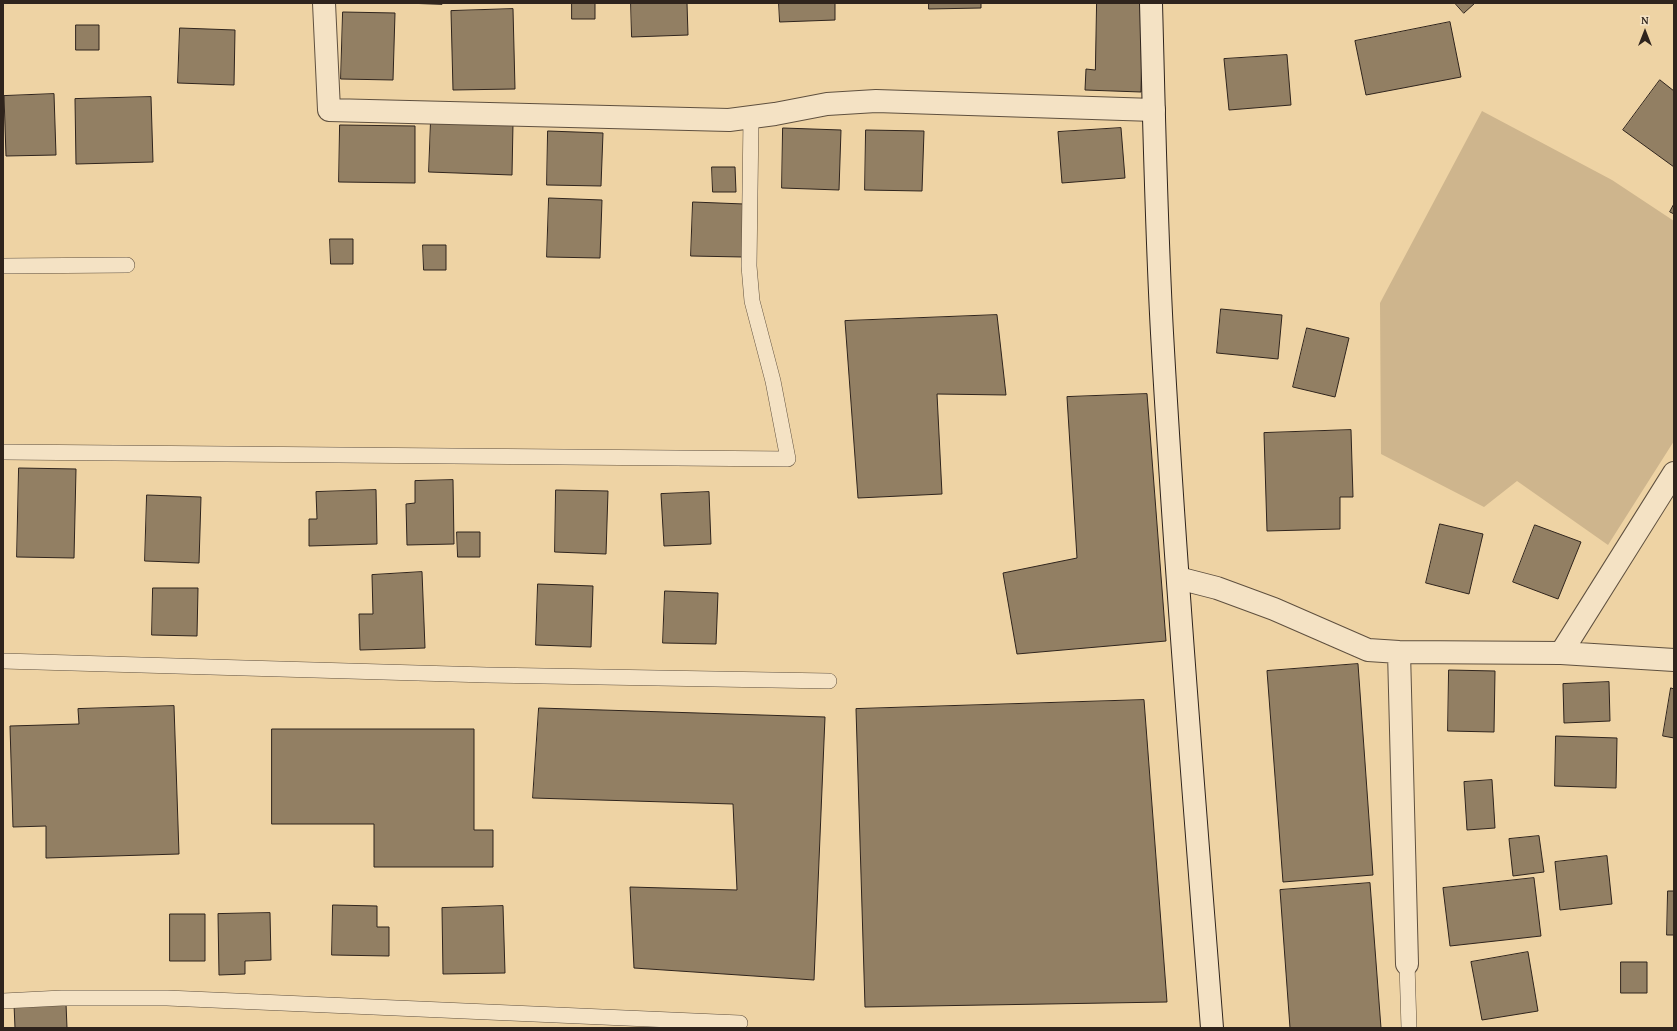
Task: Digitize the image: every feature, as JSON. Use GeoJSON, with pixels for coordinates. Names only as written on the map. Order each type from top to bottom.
{"type":"FeatureCollection","features":[{"type":"Feature","properties":{"kind":"street"},"geometry":{"type":"LineString","coordinates":[[324,3],[329,110],[729,120],[750,118],[827,104],[876,101],[1154,110]]}},
{"type":"Feature","properties":{"kind":"street"},"geometry":{"type":"LineString","coordinates":[[1151,3],[1162,331],[1178,578],[1212,1028]]}},
{"type":"Feature","properties":{"kind":"street"},"geometry":{"type":"LineString","coordinates":[[1561,653],[1674,473]]}},
{"type":"Feature","properties":{"kind":"street"},"geometry":{"type":"LineString","coordinates":[[1178,578],[1217,588],[1274,609],[1368,650],[1399,652],[1561,653],[1674,660]]}},
{"type":"Feature","properties":{"kind":"street"},"geometry":{"type":"LineString","coordinates":[[1399,652],[1408,964]]}},
{"type":"Feature","properties":{"kind":"lane"},"geometry":{"type":"LineString","coordinates":[[3,452],[788,459],[773,381],[752,301],[749,266],[750,118]]}},
{"type":"Feature","properties":{"kind":"lane"},"geometry":{"type":"LineString","coordinates":[[3,266],[127,265]]}},
{"type":"Feature","properties":{"kind":"lane"},"geometry":{"type":"LineString","coordinates":[[3,661],[487,675],[829,681]]}},
{"type":"Feature","properties":{"kind":"lane"},"geometry":{"type":"LineString","coordinates":[[1408,964],[1409,1028]]}},
{"type":"Feature","properties":{"kind":"lane"},"geometry":{"type":"LineString","coordinates":[[3,1001],[62,998],[166,998],[740,1023]]}},
{"type":"Feature","properties":{"kind":"shaded area"},"geometry":{"type":"Polygon","coordinates":[[[1482,111],[1612,180],[1674,221],[1674,441],[1608,545],[1517,481],[1484,507],[1381,454],[1380,303],[1482,111]]]}},
{"type":"Feature","properties":{"kind":"building"},"geometry":{"type":"Polygon","coordinates":[[[406,3],[442,3],[442,4],[406,3]]]}},
{"type":"Feature","properties":{"kind":"building"},"geometry":{"type":"Polygon","coordinates":[[[572,3],[595,3],[595,19],[572,19],[572,3]]]}},
{"type":"Feature","properties":{"kind":"building"},"geometry":{"type":"Polygon","coordinates":[[[631,3],[687,3],[688,35],[632,37],[631,3]]]}},
{"type":"Feature","properties":{"kind":"building"},"geometry":{"type":"Polygon","coordinates":[[[779,3],[835,3],[835,20],[780,22],[779,3]]]}},
{"type":"Feature","properties":{"kind":"building"},"geometry":{"type":"Polygon","coordinates":[[[929,3],[981,3],[981,8],[929,9],[929,3]]]}},
{"type":"Feature","properties":{"kind":"building"},"geometry":{"type":"Polygon","coordinates":[[[1097,3],[1143,3],[1141,92],[1085,90],[1086,69],[1095,70],[1097,3]]]}},
{"type":"Feature","properties":{"kind":"building"},"geometry":{"type":"Polygon","coordinates":[[[1455,3],[1475,3],[1464,13],[1455,3]]]}},
{"type":"Feature","properties":{"kind":"building"},"geometry":{"type":"Polygon","coordinates":[[[513,9],[515,89],[453,90],[451,11],[513,9]]]}},
{"type":"Feature","properties":{"kind":"building"},"geometry":{"type":"Polygon","coordinates":[[[343,12],[395,13],[393,80],[341,79],[343,12]]]}},
{"type":"Feature","properties":{"kind":"building"},"geometry":{"type":"Polygon","coordinates":[[[1450,22],[1461,77],[1366,95],[1355,41],[1450,22]]]}},
{"type":"Feature","properties":{"kind":"building"},"geometry":{"type":"Polygon","coordinates":[[[76,25],[99,25],[99,50],[76,50],[76,25]]]}},
{"type":"Feature","properties":{"kind":"building"},"geometry":{"type":"Polygon","coordinates":[[[180,28],[235,30],[234,85],[178,83],[180,28]]]}},
{"type":"Feature","properties":{"kind":"building"},"geometry":{"type":"Polygon","coordinates":[[[1287,55],[1291,105],[1229,110],[1224,59],[1287,55]]]}},
{"type":"Feature","properties":{"kind":"building"},"geometry":{"type":"Polygon","coordinates":[[[1660,80],[1674,91],[1674,167],[1623,130],[1660,80]]]}},
{"type":"Feature","properties":{"kind":"building"},"geometry":{"type":"Polygon","coordinates":[[[54,94],[56,155],[6,156],[4,96],[54,94]]]}},
{"type":"Feature","properties":{"kind":"building"},"geometry":{"type":"Polygon","coordinates":[[[151,97],[153,162],[76,164],[75,99],[151,97]]]}},
{"type":"Feature","properties":{"kind":"building"},"geometry":{"type":"Polygon","coordinates":[[[431,120],[513,123],[512,175],[429,172],[431,120]]]}},
{"type":"Feature","properties":{"kind":"building"},"geometry":{"type":"Polygon","coordinates":[[[340,125],[415,126],[415,183],[339,182],[340,125]]]}},
{"type":"Feature","properties":{"kind":"building"},"geometry":{"type":"Polygon","coordinates":[[[783,128],[841,130],[839,190],[782,188],[783,128]]]}},
{"type":"Feature","properties":{"kind":"building"},"geometry":{"type":"Polygon","coordinates":[[[1121,128],[1125,178],[1062,183],[1058,132],[1121,128]]]}},
{"type":"Feature","properties":{"kind":"building"},"geometry":{"type":"Polygon","coordinates":[[[866,130],[924,131],[922,191],[865,190],[866,130]]]}},
{"type":"Feature","properties":{"kind":"building"},"geometry":{"type":"Polygon","coordinates":[[[548,131],[603,133],[601,186],[547,185],[548,131]]]}},
{"type":"Feature","properties":{"kind":"building"},"geometry":{"type":"Polygon","coordinates":[[[712,167],[735,167],[736,192],[713,192],[712,167]]]}},
{"type":"Feature","properties":{"kind":"building"},"geometry":{"type":"Polygon","coordinates":[[[549,198],[602,200],[600,258],[547,257],[549,198]]]}},
{"type":"Feature","properties":{"kind":"building"},"geometry":{"type":"Polygon","coordinates":[[[693,202],[744,204],[743,257],[691,256],[693,202]]]}},
{"type":"Feature","properties":{"kind":"building"},"geometry":{"type":"Polygon","coordinates":[[[1674,204],[1674,214],[1670,212],[1674,204]]]}},
{"type":"Feature","properties":{"kind":"building"},"geometry":{"type":"Polygon","coordinates":[[[330,239],[353,239],[353,264],[331,264],[330,239]]]}},
{"type":"Feature","properties":{"kind":"building"},"geometry":{"type":"Polygon","coordinates":[[[423,245],[446,245],[446,270],[424,270],[423,245]]]}},
{"type":"Feature","properties":{"kind":"building"},"geometry":{"type":"Polygon","coordinates":[[[1221,309],[1282,315],[1278,359],[1217,353],[1221,309]]]}},
{"type":"Feature","properties":{"kind":"building"},"geometry":{"type":"Polygon","coordinates":[[[997,315],[1006,395],[937,394],[942,494],[858,498],[845,321],[997,315]]]}},
{"type":"Feature","properties":{"kind":"building"},"geometry":{"type":"Polygon","coordinates":[[[1307,328],[1349,338],[1335,397],[1293,387],[1307,328]]]}},
{"type":"Feature","properties":{"kind":"building"},"geometry":{"type":"Polygon","coordinates":[[[1147,394],[1166,641],[1017,654],[1003,573],[1077,558],[1067,397],[1147,394]]]}},
{"type":"Feature","properties":{"kind":"building"},"geometry":{"type":"Polygon","coordinates":[[[1351,430],[1353,497],[1340,497],[1340,529],[1267,531],[1264,433],[1351,430]]]}},
{"type":"Feature","properties":{"kind":"building"},"geometry":{"type":"Polygon","coordinates":[[[19,468],[76,469],[74,558],[17,557],[19,468]]]}},
{"type":"Feature","properties":{"kind":"building"},"geometry":{"type":"Polygon","coordinates":[[[453,480],[454,544],[407,545],[406,504],[415,503],[415,481],[453,480]]]}},
{"type":"Feature","properties":{"kind":"building"},"geometry":{"type":"Polygon","coordinates":[[[376,490],[377,544],[309,546],[309,519],[317,519],[316,492],[376,490]]]}},
{"type":"Feature","properties":{"kind":"building"},"geometry":{"type":"Polygon","coordinates":[[[556,490],[608,491],[606,554],[555,552],[556,490]]]}},
{"type":"Feature","properties":{"kind":"building"},"geometry":{"type":"Polygon","coordinates":[[[709,492],[711,544],[664,546],[661,494],[709,492]]]}},
{"type":"Feature","properties":{"kind":"building"},"geometry":{"type":"Polygon","coordinates":[[[147,495],[201,497],[199,563],[145,561],[147,495]]]}},
{"type":"Feature","properties":{"kind":"building"},"geometry":{"type":"Polygon","coordinates":[[[1440,524],[1483,534],[1469,594],[1426,583],[1440,524]]]}},
{"type":"Feature","properties":{"kind":"building"},"geometry":{"type":"Polygon","coordinates":[[[1535,525],[1581,542],[1558,599],[1513,582],[1535,525]]]}},
{"type":"Feature","properties":{"kind":"building"},"geometry":{"type":"Polygon","coordinates":[[[457,532],[480,532],[480,557],[458,557],[457,532]]]}},
{"type":"Feature","properties":{"kind":"building"},"geometry":{"type":"Polygon","coordinates":[[[422,572],[425,648],[360,650],[359,614],[373,614],[372,575],[422,572]]]}},
{"type":"Feature","properties":{"kind":"building"},"geometry":{"type":"Polygon","coordinates":[[[538,584],[593,586],[591,647],[536,645],[538,584]]]}},
{"type":"Feature","properties":{"kind":"building"},"geometry":{"type":"Polygon","coordinates":[[[153,588],[198,588],[197,636],[152,635],[153,588]]]}},
{"type":"Feature","properties":{"kind":"building"},"geometry":{"type":"Polygon","coordinates":[[[665,591],[718,593],[716,644],[663,643],[665,591]]]}},
{"type":"Feature","properties":{"kind":"building"},"geometry":{"type":"Polygon","coordinates":[[[1358,664],[1373,875],[1283,882],[1267,671],[1358,664]]]}},
{"type":"Feature","properties":{"kind":"building"},"geometry":{"type":"Polygon","coordinates":[[[1449,670],[1495,671],[1494,732],[1448,731],[1449,670]]]}},
{"type":"Feature","properties":{"kind":"building"},"geometry":{"type":"Polygon","coordinates":[[[1609,682],[1610,721],[1564,723],[1563,684],[1609,682]]]}},
{"type":"Feature","properties":{"kind":"building"},"geometry":{"type":"Polygon","coordinates":[[[1671,688],[1674,689],[1674,738],[1663,736],[1671,688]]]}},
{"type":"Feature","properties":{"kind":"building"},"geometry":{"type":"Polygon","coordinates":[[[1144,700],[1167,1002],[865,1007],[856,709],[1144,700]]]}},
{"type":"Feature","properties":{"kind":"building"},"geometry":{"type":"Polygon","coordinates":[[[174,706],[179,854],[46,858],[46,826],[13,827],[10,726],[79,724],[78,709],[174,706]]]}},
{"type":"Feature","properties":{"kind":"building"},"geometry":{"type":"Polygon","coordinates":[[[539,708],[825,717],[814,980],[634,968],[630,887],[737,890],[733,804],[533,798],[539,708]]]}},
{"type":"Feature","properties":{"kind":"building"},"geometry":{"type":"Polygon","coordinates":[[[272,729],[474,729],[474,830],[493,830],[493,867],[374,867],[374,824],[272,824],[272,729]]]}},
{"type":"Feature","properties":{"kind":"building"},"geometry":{"type":"Polygon","coordinates":[[[1556,736],[1617,738],[1616,788],[1555,786],[1556,736]]]}},
{"type":"Feature","properties":{"kind":"building"},"geometry":{"type":"Polygon","coordinates":[[[1492,780],[1495,828],[1467,830],[1464,782],[1492,780]]]}},
{"type":"Feature","properties":{"kind":"building"},"geometry":{"type":"Polygon","coordinates":[[[1539,836],[1544,872],[1513,876],[1509,839],[1539,836]]]}},
{"type":"Feature","properties":{"kind":"building"},"geometry":{"type":"Polygon","coordinates":[[[1607,856],[1612,904],[1560,910],[1555,862],[1607,856]]]}},
{"type":"Feature","properties":{"kind":"building"},"geometry":{"type":"Polygon","coordinates":[[[1534,878],[1541,936],[1450,946],[1443,888],[1534,878]]]}},
{"type":"Feature","properties":{"kind":"building"},"geometry":{"type":"Polygon","coordinates":[[[1370,883],[1381,1028],[1290,1028],[1280,890],[1370,883]]]}},
{"type":"Feature","properties":{"kind":"building"},"geometry":{"type":"Polygon","coordinates":[[[1668,891],[1674,891],[1674,935],[1667,935],[1668,891]]]}},
{"type":"Feature","properties":{"kind":"building"},"geometry":{"type":"Polygon","coordinates":[[[333,905],[377,906],[377,927],[389,927],[389,956],[332,955],[333,905]]]}},
{"type":"Feature","properties":{"kind":"building"},"geometry":{"type":"Polygon","coordinates":[[[503,906],[505,973],[443,974],[442,908],[503,906]]]}},
{"type":"Feature","properties":{"kind":"building"},"geometry":{"type":"Polygon","coordinates":[[[270,913],[271,960],[245,961],[245,974],[219,975],[218,914],[270,913]]]}},
{"type":"Feature","properties":{"kind":"building"},"geometry":{"type":"Polygon","coordinates":[[[170,914],[205,914],[205,961],[170,961],[170,914]]]}},
{"type":"Feature","properties":{"kind":"building"},"geometry":{"type":"Polygon","coordinates":[[[1528,952],[1538,1011],[1482,1020],[1471,962],[1528,952]]]}},
{"type":"Feature","properties":{"kind":"building"},"geometry":{"type":"Polygon","coordinates":[[[1621,962],[1647,962],[1647,993],[1621,993],[1621,962]]]}},
{"type":"Feature","properties":{"kind":"building"},"geometry":{"type":"Polygon","coordinates":[[[66,1003],[67,1028],[15,1028],[14,1004],[66,1003]]]}}]}
